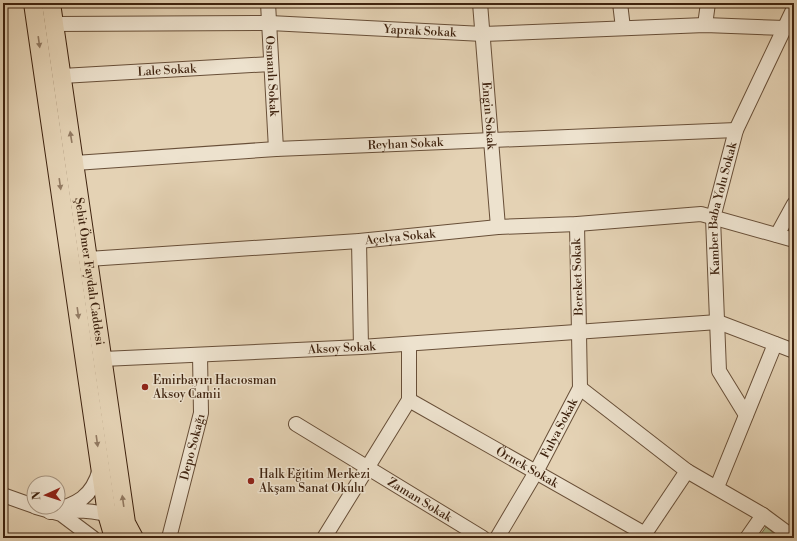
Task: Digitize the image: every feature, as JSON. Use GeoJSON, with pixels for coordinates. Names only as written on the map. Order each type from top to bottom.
{"type":"FeatureCollection","features":[{"type":"Feature","properties":{"kind":"main road","name":"Şehit Ömer Faydalı Caddesi"},"geometry":{"type":"LineString","coordinates":[[34,3],[107,514],[114,538]]}},
{"type":"Feature","properties":{"kind":"main road","name":"Şehit Ömer Faydalı Caddesi"},"geometry":{"type":"LineString","coordinates":[[52,3],[88,259],[131,533]]}},
{"type":"Feature","properties":{"kind":"street","name":"Osmanlı Sokak"},"geometry":{"type":"LineString","coordinates":[[268,3],[276,149]]}},
{"type":"Feature","properties":{"kind":"street","name":"Engin Sokak"},"geometry":{"type":"LineString","coordinates":[[480,3],[498,227]]}},
{"type":"Feature","properties":{"kind":"street"},"geometry":{"type":"LineString","coordinates":[[620,3],[623,28]]}},
{"type":"Feature","properties":{"kind":"street"},"geometry":{"type":"LineString","coordinates":[[705,25],[708,3]]}},
{"type":"Feature","properties":{"kind":"street","name":"Kamber Baba Yolu Sokak"},"geometry":{"type":"LineString","coordinates":[[746,415],[719,371],[713,218],[736,130],[794,8]]}},
{"type":"Feature","properties":{"kind":"street","name":"Yaprak Sokak"},"geometry":{"type":"LineString","coordinates":[[54,24],[270,23],[483,34],[705,25],[785,28]]}},
{"type":"Feature","properties":{"kind":"street","name":"Lale Sokak"},"geometry":{"type":"LineString","coordinates":[[62,76],[271,64]]}},
{"type":"Feature","properties":{"kind":"street","name":"Reyhan Sokak"},"geometry":{"type":"LineString","coordinates":[[75,163],[276,149],[491,142],[736,130]]}},
{"type":"Feature","properties":{"kind":"street"},"geometry":{"type":"LineString","coordinates":[[777,235],[794,204]]}},
{"type":"Feature","properties":{"kind":"street","name":"Açelya Sokak"},"geometry":{"type":"LineString","coordinates":[[88,259],[359,241],[498,227],[577,224],[701,214],[794,240]]}},
{"type":"Feature","properties":{"kind":"street","name":"Bereket Sokak"},"geometry":{"type":"LineString","coordinates":[[577,224],[580,331]]}},
{"type":"Feature","properties":{"kind":"street"},"geometry":{"type":"LineString","coordinates":[[359,241],[361,347]]}},
{"type":"Feature","properties":{"kind":"street"},"geometry":{"type":"LineString","coordinates":[[718,322],[794,351]]}},
{"type":"Feature","properties":{"kind":"street","name":"Aksoy Sokak"},"geometry":{"type":"LineString","coordinates":[[103,359],[361,347],[718,322]]}},
{"type":"Feature","properties":{"kind":"street","name":"Fulya Sokak"},"geometry":{"type":"LineString","coordinates":[[497,538],[536,472],[580,388],[580,331]]}},
{"type":"Feature","properties":{"kind":"street"},"geometry":{"type":"LineString","coordinates":[[324,538],[409,400],[408,344]]}},
{"type":"Feature","properties":{"kind":"street"},"geometry":{"type":"LineString","coordinates":[[717,487],[775,344]]}},
{"type":"Feature","properties":{"kind":"street","name":"Depo Sokağı"},"geometry":{"type":"LineString","coordinates":[[169,538],[201,413],[200,355]]}},
{"type":"Feature","properties":{"kind":"street"},"geometry":{"type":"LineString","coordinates":[[580,388],[687,471],[763,515],[794,538]]}},
{"type":"Feature","properties":{"kind":"street","name":"Örnek Sokak"},"geometry":{"type":"LineString","coordinates":[[409,400],[536,472],[643,536]]}},
{"type":"Feature","properties":{"kind":"street","name":"Zaman Sokak"},"geometry":{"type":"LineString","coordinates":[[296,424],[483,538]]}},
{"type":"Feature","properties":{"kind":"street"},"geometry":{"type":"LineString","coordinates":[[66,507],[82,500],[96,482],[100,467]]}},
{"type":"Feature","properties":{"kind":"street"},"geometry":{"type":"LineString","coordinates":[[643,536],[687,471]]}},
{"type":"Feature","properties":{"kind":"street"},"geometry":{"type":"LineString","coordinates":[[3,495],[26,504]]}},
{"type":"Feature","properties":{"kind":"street"},"geometry":{"type":"LineString","coordinates":[[66,511],[74,510],[107,514],[131,533]]}},
{"type":"Feature","properties":{"kind":"street"},"geometry":{"type":"LineString","coordinates":[[62,515],[93,538]]}},
{"type":"Feature","properties":{"kind":"street"},"geometry":{"type":"LineString","coordinates":[[747,538],[763,515]]}},
{"type":"Feature","properties":{"kind":"green space"},"geometry":{"type":"Polygon","coordinates":[[[766,527],[780,538],[758,538],[766,527]]]}},
{"type":"Feature","properties":{"kind":"place","name":"Emirbayırı Hacıosman Aksoy Camii"},"geometry":{"type":"Point","coordinates":[145,387]}},
{"type":"Feature","properties":{"kind":"place","name":"Halk Eğitim Merkezi Akşam Sanat Okulu"},"geometry":{"type":"Point","coordinates":[251,481]}}]}
